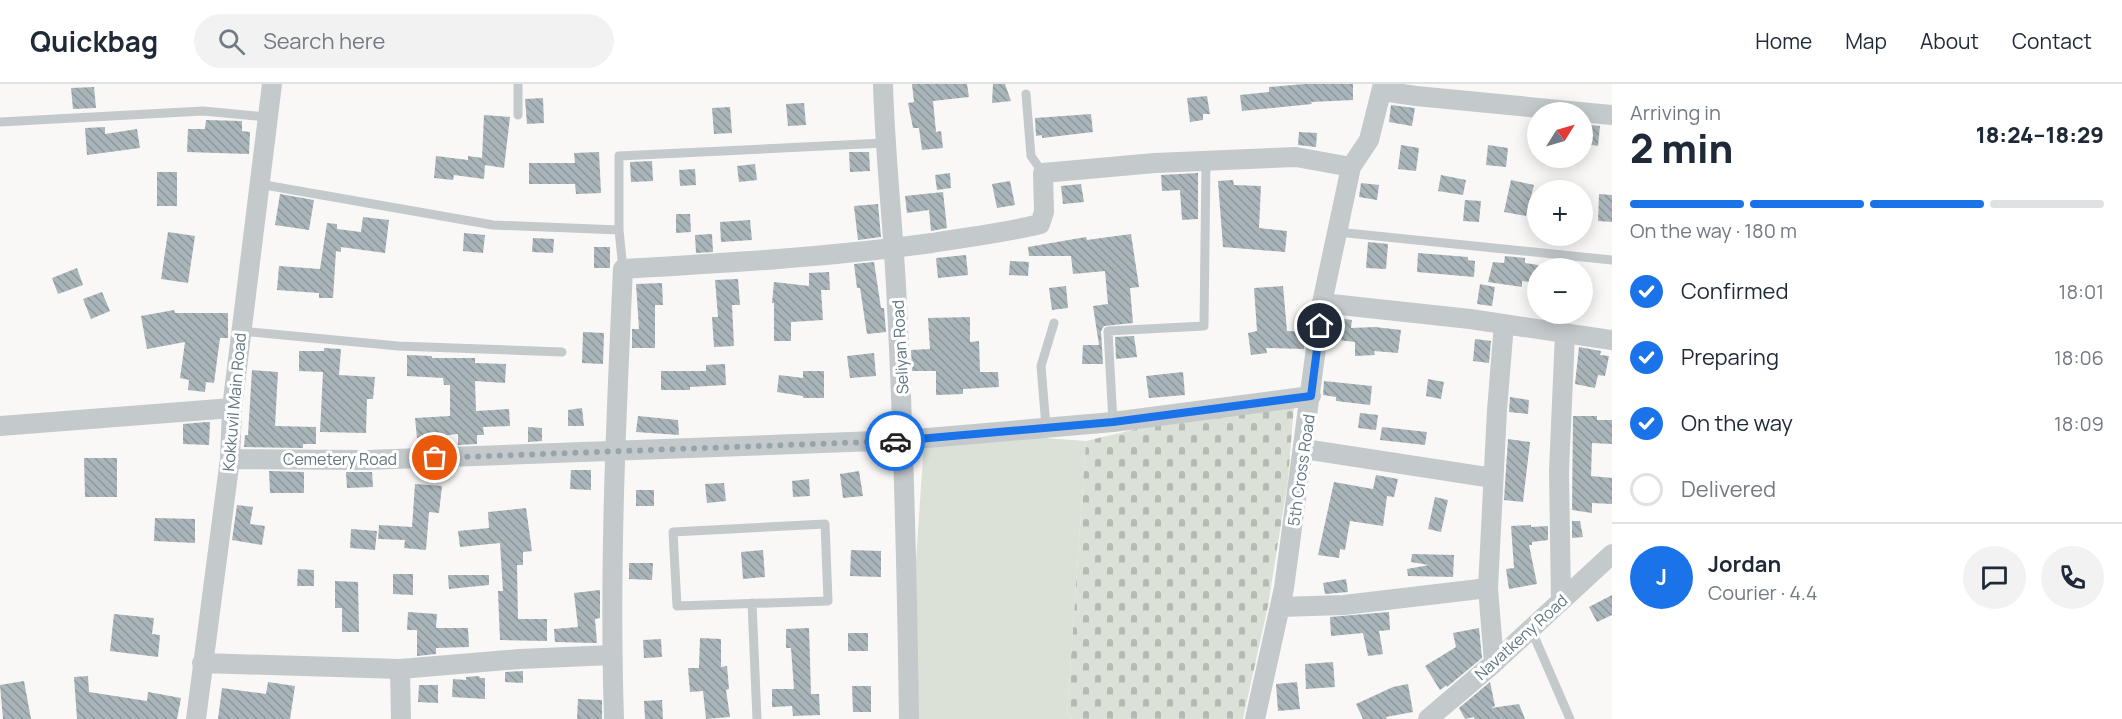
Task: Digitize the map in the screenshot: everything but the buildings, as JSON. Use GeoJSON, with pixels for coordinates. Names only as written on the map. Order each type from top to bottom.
{"type":"FeatureCollection","features":[{"type":"Feature","properties":{"kind":"street","name":"Kokkuvil Main Road"},"geometry":{"type":"LineString","coordinates":[[196,719],[230,459],[232,408],[272,84]]}},
{"type":"Feature","properties":{"kind":"street","name":"Seliyan Road"},"geometry":{"type":"LineString","coordinates":[[883,84],[884,143],[895,248],[904,440],[909,719]]}},
{"type":"Feature","properties":{"kind":"street"},"geometry":{"type":"LineString","coordinates":[[1383,87],[1612,115]]}},
{"type":"Feature","properties":{"kind":"street","name":"5th Cross Road"},"geometry":{"type":"LineString","coordinates":[[1255,719],[1281,607],[1323,303],[1351,167],[1369,140],[1383,87]]}},
{"type":"Feature","properties":{"kind":"street"},"geometry":{"type":"LineString","coordinates":[[615,719],[612,655],[615,451],[624,269],[765,260],[895,248],[1012,231],[1040,224],[1044,212],[1043,173],[1155,163],[1296,157],[1351,167]]}},
{"type":"Feature","properties":{"kind":"street"},"geometry":{"type":"LineString","coordinates":[[1323,303],[1504,324],[1612,340]]}},
{"type":"Feature","properties":{"kind":"street"},"geometry":{"type":"LineString","coordinates":[[1494,663],[1488,588],[1504,324]]}},
{"type":"Feature","properties":{"kind":"street"},"geometry":{"type":"LineString","coordinates":[[1561,601],[1558,471],[1565,333]]}},
{"type":"Feature","properties":{"kind":"street","name":"Cemetery Road"},"geometry":{"type":"LineString","coordinates":[[230,459],[367,460],[904,440],[1113,422],[1311,396]]}},
{"type":"Feature","properties":{"kind":"street"},"geometry":{"type":"LineString","coordinates":[[0,426],[232,408]]}},
{"type":"Feature","properties":{"kind":"street"},"geometry":{"type":"LineString","coordinates":[[1304,449],[1493,478]]}},
{"type":"Feature","properties":{"kind":"street","name":"Navatkeny Road"},"geometry":{"type":"LineString","coordinates":[[1428,719],[1494,663],[1612,554]]}},
{"type":"Feature","properties":{"kind":"street"},"geometry":{"type":"LineString","coordinates":[[1281,607],[1344,606],[1488,588]]}},
{"type":"Feature","properties":{"kind":"street"},"geometry":{"type":"LineString","coordinates":[[202,663],[400,669],[520,658],[612,655]]}},
{"type":"Feature","properties":{"kind":"street"},"geometry":{"type":"LineString","coordinates":[[400,669],[401,719]]}},
{"type":"Feature","properties":{"kind":"lane"},"geometry":{"type":"LineString","coordinates":[[518,84],[518,115]]}},
{"type":"Feature","properties":{"kind":"lane"},"geometry":{"type":"LineString","coordinates":[[1026,94],[1031,156],[1043,173]]}},
{"type":"Feature","properties":{"kind":"lane"},"geometry":{"type":"LineString","coordinates":[[0,122],[202,111],[267,117]]}},
{"type":"Feature","properties":{"kind":"lane"},"geometry":{"type":"LineString","coordinates":[[624,269],[619,230],[619,156],[884,143]]}},
{"type":"Feature","properties":{"kind":"lane"},"geometry":{"type":"LineString","coordinates":[[1113,422],[1108,331],[1204,326],[1206,161]]}},
{"type":"Feature","properties":{"kind":"lane"},"geometry":{"type":"LineString","coordinates":[[259,184],[494,225],[619,230]]}},
{"type":"Feature","properties":{"kind":"lane"},"geometry":{"type":"LineString","coordinates":[[1338,232],[1612,260]]}},
{"type":"Feature","properties":{"kind":"lane"},"geometry":{"type":"LineString","coordinates":[[1046,427],[1041,366],[1054,323]]}},
{"type":"Feature","properties":{"kind":"lane"},"geometry":{"type":"LineString","coordinates":[[241,332],[398,345],[562,352]]}},
{"type":"Feature","properties":{"kind":"lane"},"geometry":{"type":"LineString","coordinates":[[825,524],[828,601],[752,603],[677,606],[673,532],[825,524]]}},
{"type":"Feature","properties":{"kind":"lane"},"geometry":{"type":"LineString","coordinates":[[752,603],[757,719]]}},
{"type":"Feature","properties":{"kind":"lane"},"geometry":{"type":"LineString","coordinates":[[1531,628],[1570,719]]}},
{"type":"Feature","properties":{"kind":"green space"},"geometry":{"type":"Polygon","coordinates":[[[1294,405],[1288,480],[1268,606],[1243,719],[1072,719],[1067,716],[1086,441],[1195,415],[1294,405]]]}},
{"type":"Feature","properties":{"kind":"green space"},"geometry":{"type":"Polygon","coordinates":[[[925,429],[1086,441],[1067,716],[1072,719],[907,719],[906,704],[925,429]]]}},
{"type":"Feature","properties":{"kind":"way so far"},"geometry":{"type":"LineString","coordinates":[[435,458],[895,441]]}},
{"type":"Feature","properties":{"kind":"route"},"geometry":{"type":"LineString","coordinates":[[895,441],[1113,422],[1311,396],[1320,326]]}}]}
